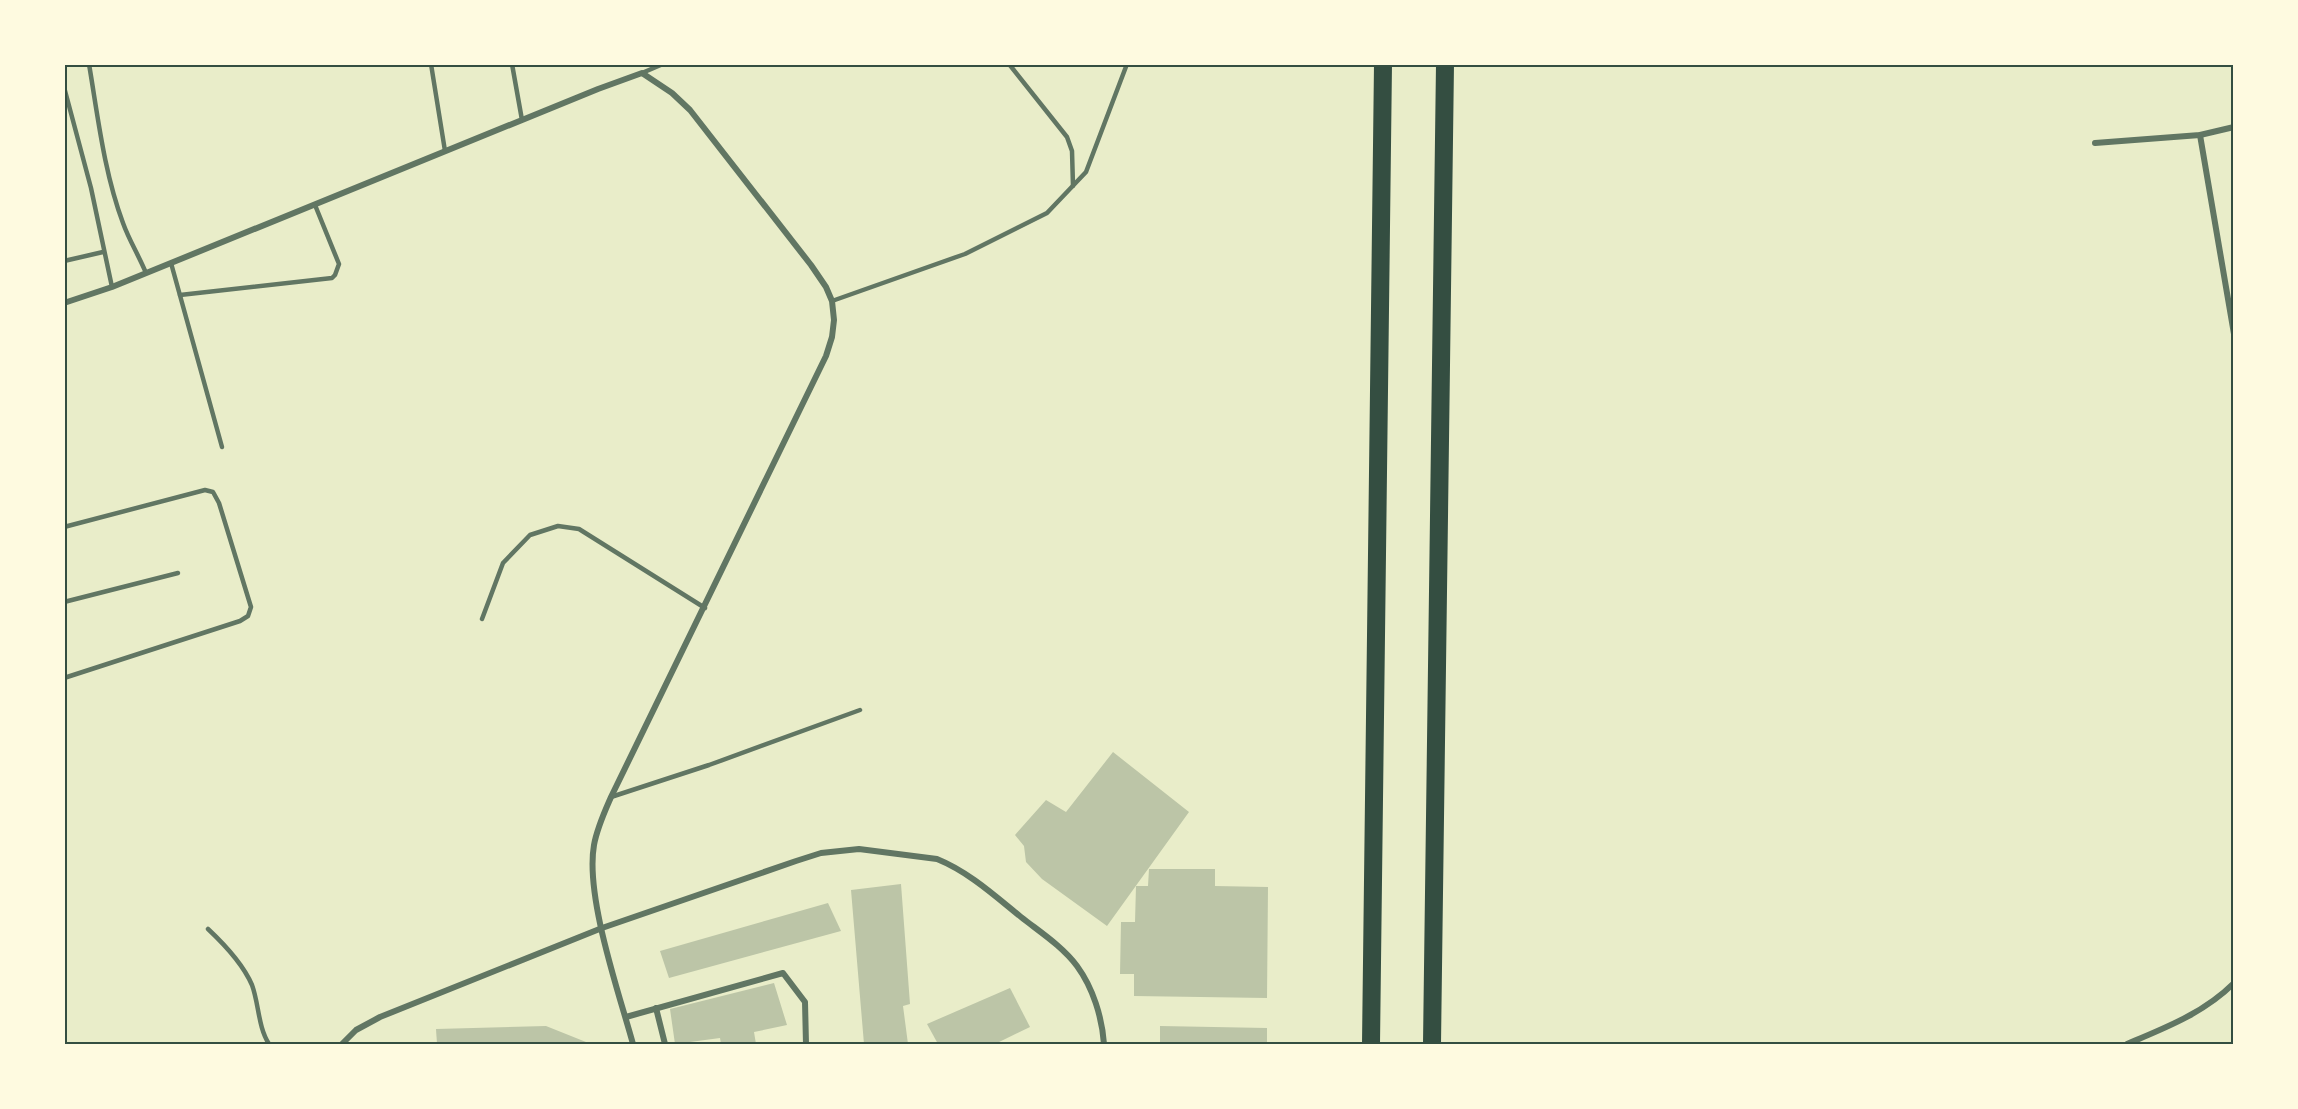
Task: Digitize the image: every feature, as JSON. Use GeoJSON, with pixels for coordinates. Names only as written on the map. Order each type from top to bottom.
{"type":"FeatureCollection","features":[{"type":"Feature","properties":{"kind":"highway"},"geometry":{"type":"LineString","coordinates":[[1371,1044],[1383,64]]}},
{"type":"Feature","properties":{"kind":"highway"},"geometry":{"type":"LineString","coordinates":[[1432,1044],[1445,64]]}},
{"type":"Feature","properties":{"kind":"street"},"geometry":{"type":"LineString","coordinates":[[64,303],[112,287],[642,73],[672,93],[690,110],[812,265],[832,301],[834,320],[826,356],[611,797],[594,847],[594,880],[602,928],[633,1044]]}},
{"type":"Feature","properties":{"kind":"street"},"geometry":{"type":"LineString","coordinates":[[2095,142],[2200,135],[2234,127]]}},
{"type":"Feature","properties":{"kind":"street"},"geometry":{"type":"LineString","coordinates":[[2200,135],[2234,334]]}},
{"type":"Feature","properties":{"kind":"street"},"geometry":{"type":"LineString","coordinates":[[342,1044],[356,1030],[380,1017],[602,928],[821,853],[859,849],[937,859],[965,873],[1066,954],[1076,965],[1092,994],[1099,1015],[1104,1044]]}},
{"type":"Feature","properties":{"kind":"street"},"geometry":{"type":"LineString","coordinates":[[626,1017],[783,973],[805,1002],[806,1044]]}},
{"type":"Feature","properties":{"kind":"street"},"geometry":{"type":"LineString","coordinates":[[2127,1044],[2183,1020],[2212,1002],[2234,982]]}},
{"type":"Feature","properties":{"kind":"street"},"geometry":{"type":"LineString","coordinates":[[656,1008],[665,1044]]}},
{"type":"Feature","properties":{"kind":"lane"},"geometry":{"type":"LineString","coordinates":[[89,64],[102,145],[115,199],[146,273]]}},
{"type":"Feature","properties":{"kind":"lane"},"geometry":{"type":"LineString","coordinates":[[431,64],[445,151]]}},
{"type":"Feature","properties":{"kind":"lane"},"geometry":{"type":"LineString","coordinates":[[512,64],[522,120]]}},
{"type":"Feature","properties":{"kind":"lane"},"geometry":{"type":"LineString","coordinates":[[642,73],[663,64]]}},
{"type":"Feature","properties":{"kind":"lane"},"geometry":{"type":"LineString","coordinates":[[1009,64],[1067,137],[1072,151],[1072,186]]}},
{"type":"Feature","properties":{"kind":"lane"},"geometry":{"type":"LineString","coordinates":[[832,301],[965,254],[1047,213],[1086,171],[1127,64]]}},
{"type":"Feature","properties":{"kind":"lane"},"geometry":{"type":"LineString","coordinates":[[64,87],[96,211],[112,287]]}},
{"type":"Feature","properties":{"kind":"lane"},"geometry":{"type":"LineString","coordinates":[[180,295],[332,278],[338,272],[339,264],[315,205]]}},
{"type":"Feature","properties":{"kind":"lane"},"geometry":{"type":"LineString","coordinates":[[64,261],[104,252]]}},
{"type":"Feature","properties":{"kind":"lane"},"geometry":{"type":"LineString","coordinates":[[171,263],[222,447]]}},
{"type":"Feature","properties":{"kind":"lane"},"geometry":{"type":"LineString","coordinates":[[64,527],[204,490],[213,492],[219,502],[251,607],[248,616],[240,621],[64,678]]}},
{"type":"Feature","properties":{"kind":"lane"},"geometry":{"type":"LineString","coordinates":[[482,619],[503,563],[530,535],[558,526],[579,529],[705,608]]}},
{"type":"Feature","properties":{"kind":"lane"},"geometry":{"type":"LineString","coordinates":[[64,602],[178,573]]}},
{"type":"Feature","properties":{"kind":"lane"},"geometry":{"type":"LineString","coordinates":[[611,797],[709,765],[860,710]]}},
{"type":"Feature","properties":{"kind":"lane"},"geometry":{"type":"LineString","coordinates":[[208,929],[226,945],[252,985],[263,1032],[269,1044]]}},
{"type":"Feature","properties":{"kind":"building"},"geometry":{"type":"Polygon","coordinates":[[[1113,752],[1189,812],[1107,926],[1042,879],[1026,862],[1024,846],[1015,835],[1046,800],[1066,812],[1113,752]]]}},
{"type":"Feature","properties":{"kind":"building"},"geometry":{"type":"Polygon","coordinates":[[[1149,869],[1215,869],[1215,886],[1268,887],[1267,998],[1134,996],[1134,974],[1120,974],[1121,922],[1135,922],[1136,886],[1148,886],[1149,869]]]}},
{"type":"Feature","properties":{"kind":"building"},"geometry":{"type":"Polygon","coordinates":[[[901,884],[910,1004],[903,1006],[908,1044],[864,1044],[851,890],[901,884]]]}},
{"type":"Feature","properties":{"kind":"building"},"geometry":{"type":"Polygon","coordinates":[[[828,903],[841,931],[669,978],[660,951],[828,903]]]}},
{"type":"Feature","properties":{"kind":"building"},"geometry":{"type":"Polygon","coordinates":[[[774,983],[787,1025],[754,1032],[756,1044],[721,1044],[720,1038],[675,1044],[670,1009],[774,983]]]}},
{"type":"Feature","properties":{"kind":"building"},"geometry":{"type":"Polygon","coordinates":[[[1010,988],[1030,1027],[995,1044],[938,1044],[927,1024],[1010,988]]]}},
{"type":"Feature","properties":{"kind":"building"},"geometry":{"type":"Polygon","coordinates":[[[546,1026],[586,1042],[586,1044],[437,1044],[436,1029],[546,1026]]]}},
{"type":"Feature","properties":{"kind":"building"},"geometry":{"type":"Polygon","coordinates":[[[1160,1026],[1267,1028],[1267,1044],[1160,1044],[1160,1026]]]}}]}
